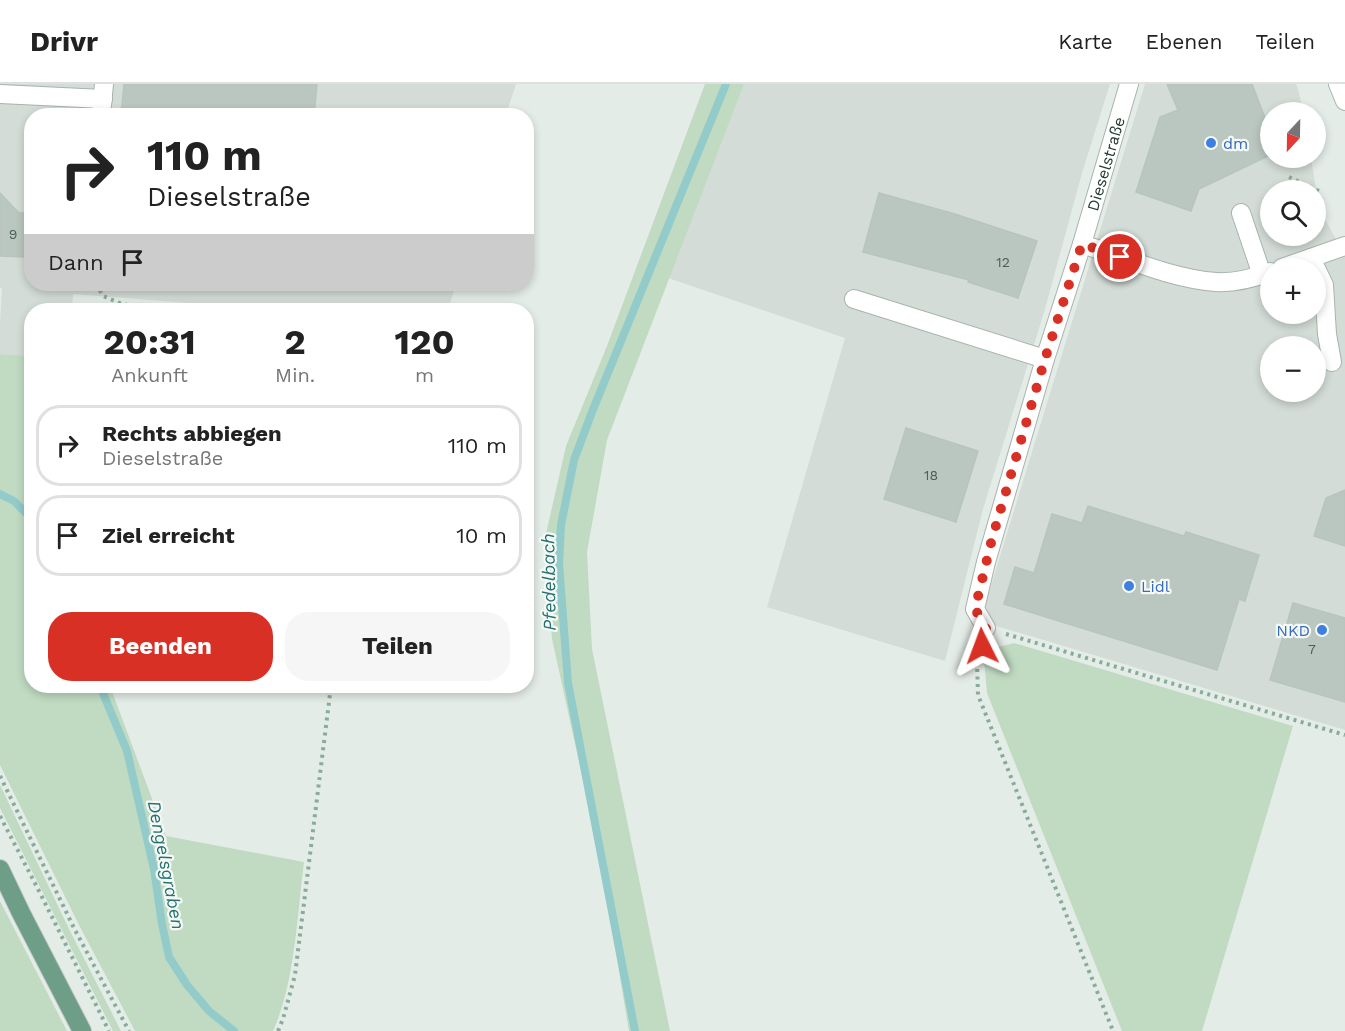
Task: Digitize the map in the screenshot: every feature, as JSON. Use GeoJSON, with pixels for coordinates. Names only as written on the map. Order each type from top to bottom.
{"type":"FeatureCollection","features":[{"type":"Feature","properties":{"kind":"main road"},"geometry":{"type":"LineString","coordinates":[[0,869],[82,1031]]}},
{"type":"Feature","properties":{"kind":"street","name":"Dieselstraße"},"geometry":{"type":"LineString","coordinates":[[986,628],[975,609],[983,574],[1045,359],[1129,84]]}},
{"type":"Feature","properties":{"kind":"street"},"geometry":{"type":"LineString","coordinates":[[1338,84],[1345,101]]}},
{"type":"Feature","properties":{"kind":"street"},"geometry":{"type":"LineString","coordinates":[[0,94],[103,99]]}},
{"type":"Feature","properties":{"kind":"street"},"geometry":{"type":"LineString","coordinates":[[1241,213],[1260,259]]}},
{"type":"Feature","properties":{"kind":"street"},"geometry":{"type":"LineString","coordinates":[[1082,244],[1179,276],[1217,282],[1260,276]]}},
{"type":"Feature","properties":{"kind":"street"},"geometry":{"type":"LineString","coordinates":[[1311,258],[1345,246]]}},
{"type":"Feature","properties":{"kind":"street"},"geometry":{"type":"LineString","coordinates":[[854,299],[1045,359]]}},
{"type":"Feature","properties":{"kind":"street"},"geometry":{"type":"LineString","coordinates":[[1326,318],[1332,362]]}},
{"type":"Feature","properties":{"kind":"path"},"geometry":{"type":"LineString","coordinates":[[1290,177],[1296,180]]}},
{"type":"Feature","properties":{"kind":"path"},"geometry":{"type":"LineString","coordinates":[[101,291],[104,296],[120,303]]}},
{"type":"Feature","properties":{"kind":"path"},"geometry":{"type":"LineString","coordinates":[[1113,1031],[978,694],[977,663],[986,628],[1345,735]]}},
{"type":"Feature","properties":{"kind":"path"},"geometry":{"type":"LineString","coordinates":[[278,1031],[295,975],[330,693]]}},
{"type":"Feature","properties":{"kind":"path"},"geometry":{"type":"LineString","coordinates":[[0,776],[75,930],[129,1031]]}},
{"type":"Feature","properties":{"kind":"path"},"geometry":{"type":"LineString","coordinates":[[0,816],[109,1031]]}},
{"type":"Feature","properties":{"kind":"shaded area"},"geometry":{"type":"Polygon","coordinates":[[[0,84],[516,84],[508,108],[24,108],[24,291],[454,291],[450,303],[189,303],[73,294],[72,303],[24,303],[24,356],[0,354],[2,288],[0,288],[0,84]]]}},
{"type":"Feature","properties":{"kind":"shaded area"},"geometry":{"type":"Polygon","coordinates":[[[744,84],[1110,84],[1082,173],[1045,309],[983,509],[945,661],[767,607],[845,338],[668,278],[744,84]]]}},
{"type":"Feature","properties":{"kind":"shaded area"},"geometry":{"type":"Polygon","coordinates":[[[1145,84],[1296,84],[1301,102],[1260,102],[1260,168],[1313,168],[1315,180],[1260,180],[1260,246],[1326,246],[1326,221],[1345,256],[1345,730],[993,625],[985,605],[1145,84]]]}},
{"type":"Feature","properties":{"kind":"green space"},"geometry":{"type":"Polygon","coordinates":[[[705,84],[744,84],[607,440],[587,552],[592,649],[670,1031],[629,1031],[599,853],[552,639],[545,538],[566,446],[607,346],[705,84]]]}},
{"type":"Feature","properties":{"kind":"green space"},"geometry":{"type":"Polygon","coordinates":[[[0,354],[24,356],[24,693],[113,693],[166,836],[304,862],[291,970],[273,1031],[135,1031],[80,927],[0,765],[0,354]]]}},
{"type":"Feature","properties":{"kind":"green space"},"geometry":{"type":"Polygon","coordinates":[[[1014,643],[1293,726],[1202,1031],[1122,1031],[987,693],[984,660],[991,649],[1014,643]]]}},
{"type":"Feature","properties":{"kind":"green space"},"geometry":{"type":"Polygon","coordinates":[[[0,785],[121,1031],[113,1031],[0,808],[0,785]]]}},
{"type":"Feature","properties":{"kind":"green space"},"geometry":{"type":"Polygon","coordinates":[[[0,901],[67,1031],[0,1031],[0,901]]]}},
{"type":"Feature","properties":{"kind":"building"},"geometry":{"type":"Polygon","coordinates":[[[124,84],[317,84],[315,108],[122,108],[124,84]]]}},
{"type":"Feature","properties":{"kind":"building","name":"dm"},"geometry":{"type":"Polygon","coordinates":[[[1167,84],[1252,84],[1260,105],[1260,160],[1199,189],[1191,211],[1136,192],[1160,117],[1178,110],[1167,84]]]}},
{"type":"Feature","properties":{"kind":"building"},"geometry":{"type":"Polygon","coordinates":[[[0,193],[19,213],[24,213],[24,257],[0,256],[0,193]]]}},
{"type":"Feature","properties":{"kind":"building"},"geometry":{"type":"Polygon","coordinates":[[[879,193],[955,214],[1037,241],[1018,298],[968,282],[969,280],[863,252],[879,193]]]}},
{"type":"Feature","properties":{"kind":"building"},"geometry":{"type":"Polygon","coordinates":[[[906,428],[978,451],[956,522],[884,499],[906,428]]]}},
{"type":"Feature","properties":{"kind":"building"},"geometry":{"type":"Polygon","coordinates":[[[1345,490],[1345,546],[1314,536],[1326,498],[1345,490]]]}},
{"type":"Feature","properties":{"kind":"building","name":"Lidl"},"geometry":{"type":"Polygon","coordinates":[[[1088,506],[1184,536],[1186,532],[1259,555],[1245,601],[1239,599],[1217,670],[1004,604],[1015,567],[1034,573],[1052,514],[1082,523],[1088,506]]]}},
{"type":"Feature","properties":{"kind":"building"},"geometry":{"type":"Polygon","coordinates":[[[1293,603],[1345,618],[1345,702],[1270,680],[1293,603]]]}},
{"type":"Feature","properties":{"kind":"waterway","name":"Pfedelbach"},"geometry":{"type":"LineString","coordinates":[[635,1031],[568,683],[559,563],[561,525],[574,460],[726,84]]}},
{"type":"Feature","properties":{"kind":"waterway","name":"Dengelsgraben"},"geometry":{"type":"LineString","coordinates":[[0,494],[14,501],[24,511]]}},
{"type":"Feature","properties":{"kind":"waterway","name":"Dengelsgraben"},"geometry":{"type":"LineString","coordinates":[[103,693],[127,751],[154,869],[169,957],[187,985],[209,1011],[234,1031]]}},
{"type":"Feature","properties":{"kind":"place","name":"dm"},"geometry":{"type":"Point","coordinates":[1211,143]}},
{"type":"Feature","properties":{"kind":"place","name":"Lidl"},"geometry":{"type":"Point","coordinates":[1129,586]}},
{"type":"Feature","properties":{"kind":"place","name":"NKD"},"geometry":{"type":"Point","coordinates":[1322,630]}},
{"type":"Feature","properties":{"kind":"route"},"geometry":{"type":"LineString","coordinates":[[982,646],[986,628],[975,609],[986,562],[1045,359],[1082,244],[1120,257]]}}]}
